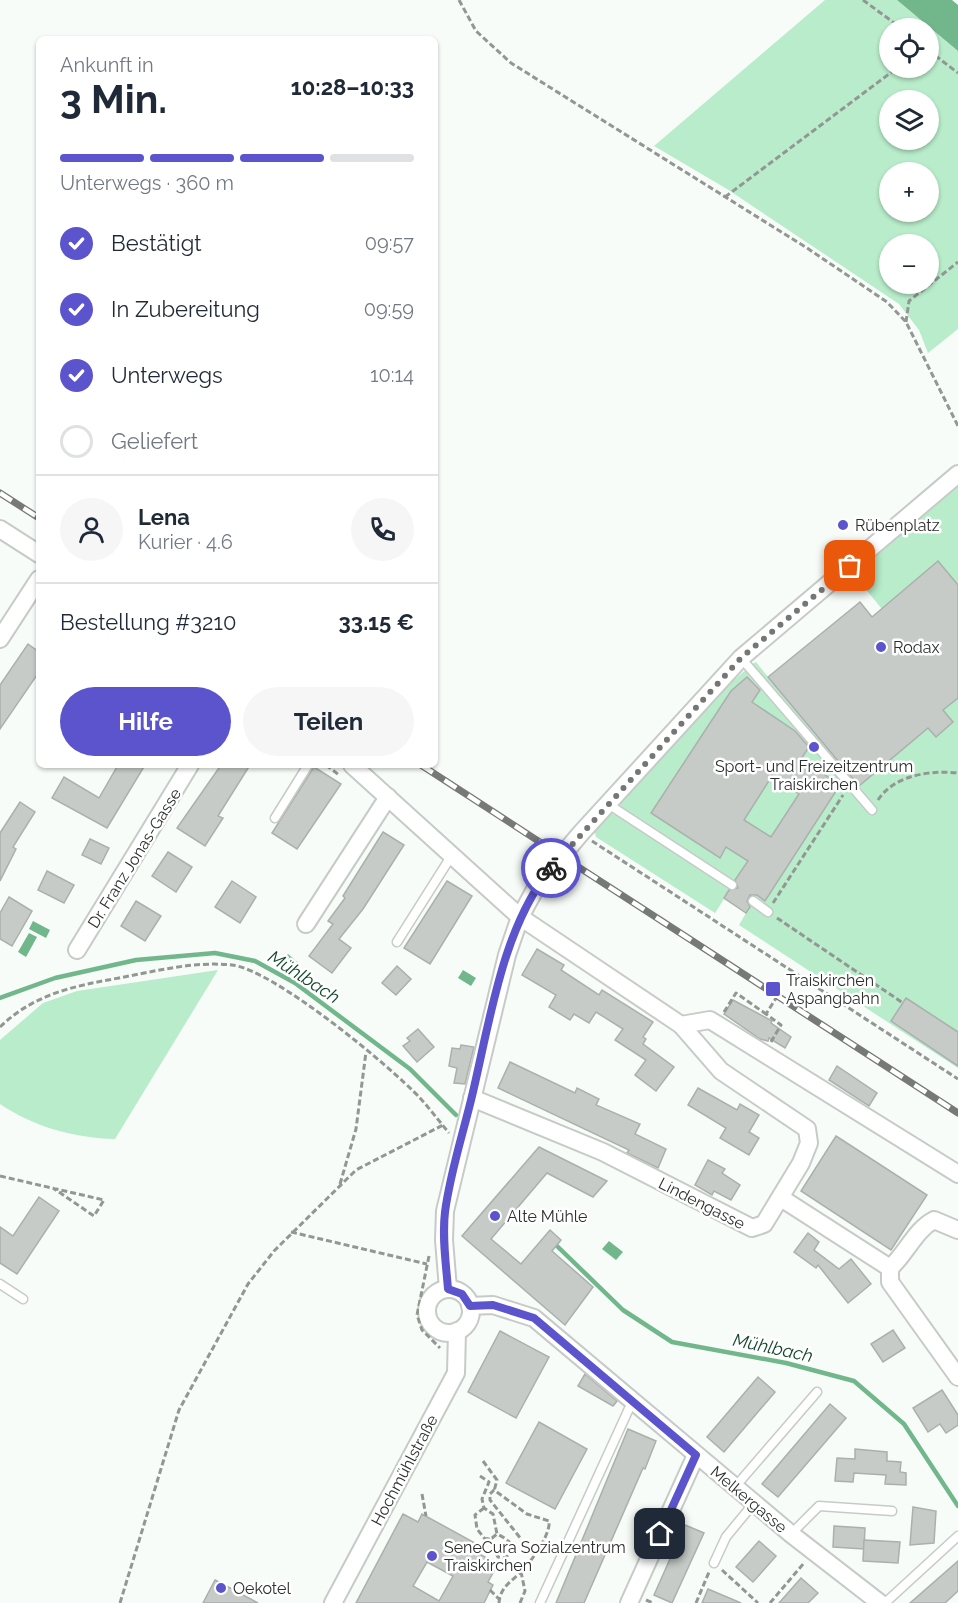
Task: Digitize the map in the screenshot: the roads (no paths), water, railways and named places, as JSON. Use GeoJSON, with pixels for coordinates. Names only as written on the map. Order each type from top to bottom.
{"type":"FeatureCollection","features":[{"type":"Feature","properties":{"kind":"street"},"geometry":{"type":"LineString","coordinates":[[448,1289],[444,1240],[445,1211],[507,955],[520,917],[538,884],[581,833],[741,658],[958,474]]}},
{"type":"Feature","properties":{"kind":"street"},"geometry":{"type":"LineString","coordinates":[[0,529],[36,552]]}},
{"type":"Feature","properties":{"kind":"street"},"geometry":{"type":"LineString","coordinates":[[0,639],[36,584]]}},
{"type":"Feature","properties":{"kind":"street","name":"Dr. Franz Jonas-Gasse"},"geometry":{"type":"LineString","coordinates":[[77,950],[188,768]]}},
{"type":"Feature","properties":{"kind":"street","name":"Lindengasse"},"geometry":{"type":"LineString","coordinates":[[355,768],[520,917],[681,1025],[721,1071],[807,1129],[809,1143],[801,1163],[764,1224],[756,1228],[747,1227],[603,1152],[472,1098]]}},
{"type":"Feature","properties":{"kind":"street"},"geometry":{"type":"LineString","coordinates":[[306,924],[388,797]]}},
{"type":"Feature","properties":{"kind":"street"},"geometry":{"type":"LineString","coordinates":[[681,1025],[710,1020],[958,1174]]}},
{"type":"Feature","properties":{"kind":"street"},"geometry":{"type":"LineString","coordinates":[[781,1198],[890,1268]]}},
{"type":"Feature","properties":{"kind":"street"},"geometry":{"type":"LineString","coordinates":[[958,1230],[944,1222],[934,1220],[927,1223],[901,1258],[890,1268],[890,1282],[958,1377]]}},
{"type":"Feature","properties":{"kind":"street"},"geometry":{"type":"LineString","coordinates":[[458,1331],[444,1333],[437,1330],[428,1319],[430,1299],[441,1290],[448,1289],[462,1294],[470,1306]]}},
{"type":"Feature","properties":{"kind":"street","name":"Melkergasse"},"geometry":{"type":"LineString","coordinates":[[470,1306],[493,1305],[534,1318],[791,1534],[880,1603]]}},
{"type":"Feature","properties":{"kind":"street","name":"Hochmühlstraße"},"geometry":{"type":"LineString","coordinates":[[333,1603],[456,1373],[458,1331],[468,1321],[470,1306]]}},
{"type":"Feature","properties":{"kind":"street"},"geometry":{"type":"LineString","coordinates":[[629,1603],[696,1455]]}},
{"type":"Feature","properties":{"kind":"lane"},"geometry":{"type":"LineString","coordinates":[[741,658],[872,810]]}},
{"type":"Feature","properties":{"kind":"lane"},"geometry":{"type":"LineString","coordinates":[[275,818],[306,768]]}},
{"type":"Feature","properties":{"kind":"lane"},"geometry":{"type":"LineString","coordinates":[[608,804],[732,885]]}},
{"type":"Feature","properties":{"kind":"lane"},"geometry":{"type":"LineString","coordinates":[[397,942],[453,854]]}},
{"type":"Feature","properties":{"kind":"lane"},"geometry":{"type":"LineString","coordinates":[[753,901],[768,912]]}},
{"type":"Feature","properties":{"kind":"lane"},"geometry":{"type":"LineString","coordinates":[[0,1284],[23,1299]]}},
{"type":"Feature","properties":{"kind":"lane"},"geometry":{"type":"LineString","coordinates":[[735,1487],[817,1392]]}},
{"type":"Feature","properties":{"kind":"lane"},"geometry":{"type":"LineString","coordinates":[[540,1603],[632,1402]]}},
{"type":"Feature","properties":{"kind":"lane"},"geometry":{"type":"LineString","coordinates":[[714,1563],[726,1537],[754,1503]]}},
{"type":"Feature","properties":{"kind":"lane"},"geometry":{"type":"LineString","coordinates":[[791,1534],[819,1506],[892,1511]]}},
{"type":"Feature","properties":{"kind":"lane"},"geometry":{"type":"LineString","coordinates":[[885,1603],[958,1536]]}},
{"type":"Feature","properties":{"kind":"waterway","name":"Mühlbach"},"geometry":{"type":"LineString","coordinates":[[0,998],[55,978],[136,960],[215,953],[255,961],[295,983],[410,1069],[456,1115]]}},
{"type":"Feature","properties":{"kind":"waterway","name":"Mühlbach"},"geometry":{"type":"LineString","coordinates":[[557,1246],[623,1310],[672,1342],[786,1363],[854,1381],[904,1424],[958,1506]]}},
{"type":"Feature","properties":{"kind":"railway"},"geometry":{"type":"LineString","coordinates":[[0,493],[36,516]]}},
{"type":"Feature","properties":{"kind":"railway"},"geometry":{"type":"LineString","coordinates":[[426,768],[958,1113]]}},
{"type":"Feature","properties":{"kind":"place","name":"Rübenplatz"},"geometry":{"type":"Point","coordinates":[843,525]}},
{"type":"Feature","properties":{"kind":"place","name":"Rodax"},"geometry":{"type":"Point","coordinates":[881,647]}},
{"type":"Feature","properties":{"kind":"place","name":"Sport- und Freizeitzentrum Traiskirchen"},"geometry":{"type":"Point","coordinates":[814,747]}},
{"type":"Feature","properties":{"kind":"place","name":"Traiskirchen Aspangbahn"},"geometry":{"type":"Point","coordinates":[773,989]}},
{"type":"Feature","properties":{"kind":"place","name":"Alte Mühle"},"geometry":{"type":"Point","coordinates":[495,1216]}},
{"type":"Feature","properties":{"kind":"place","name":"SeneCura Sozialzentrum Traiskirchen"},"geometry":{"type":"Point","coordinates":[432,1556]}},
{"type":"Feature","properties":{"kind":"place","name":"Oekotel"},"geometry":{"type":"Point","coordinates":[221,1588]}}]}
